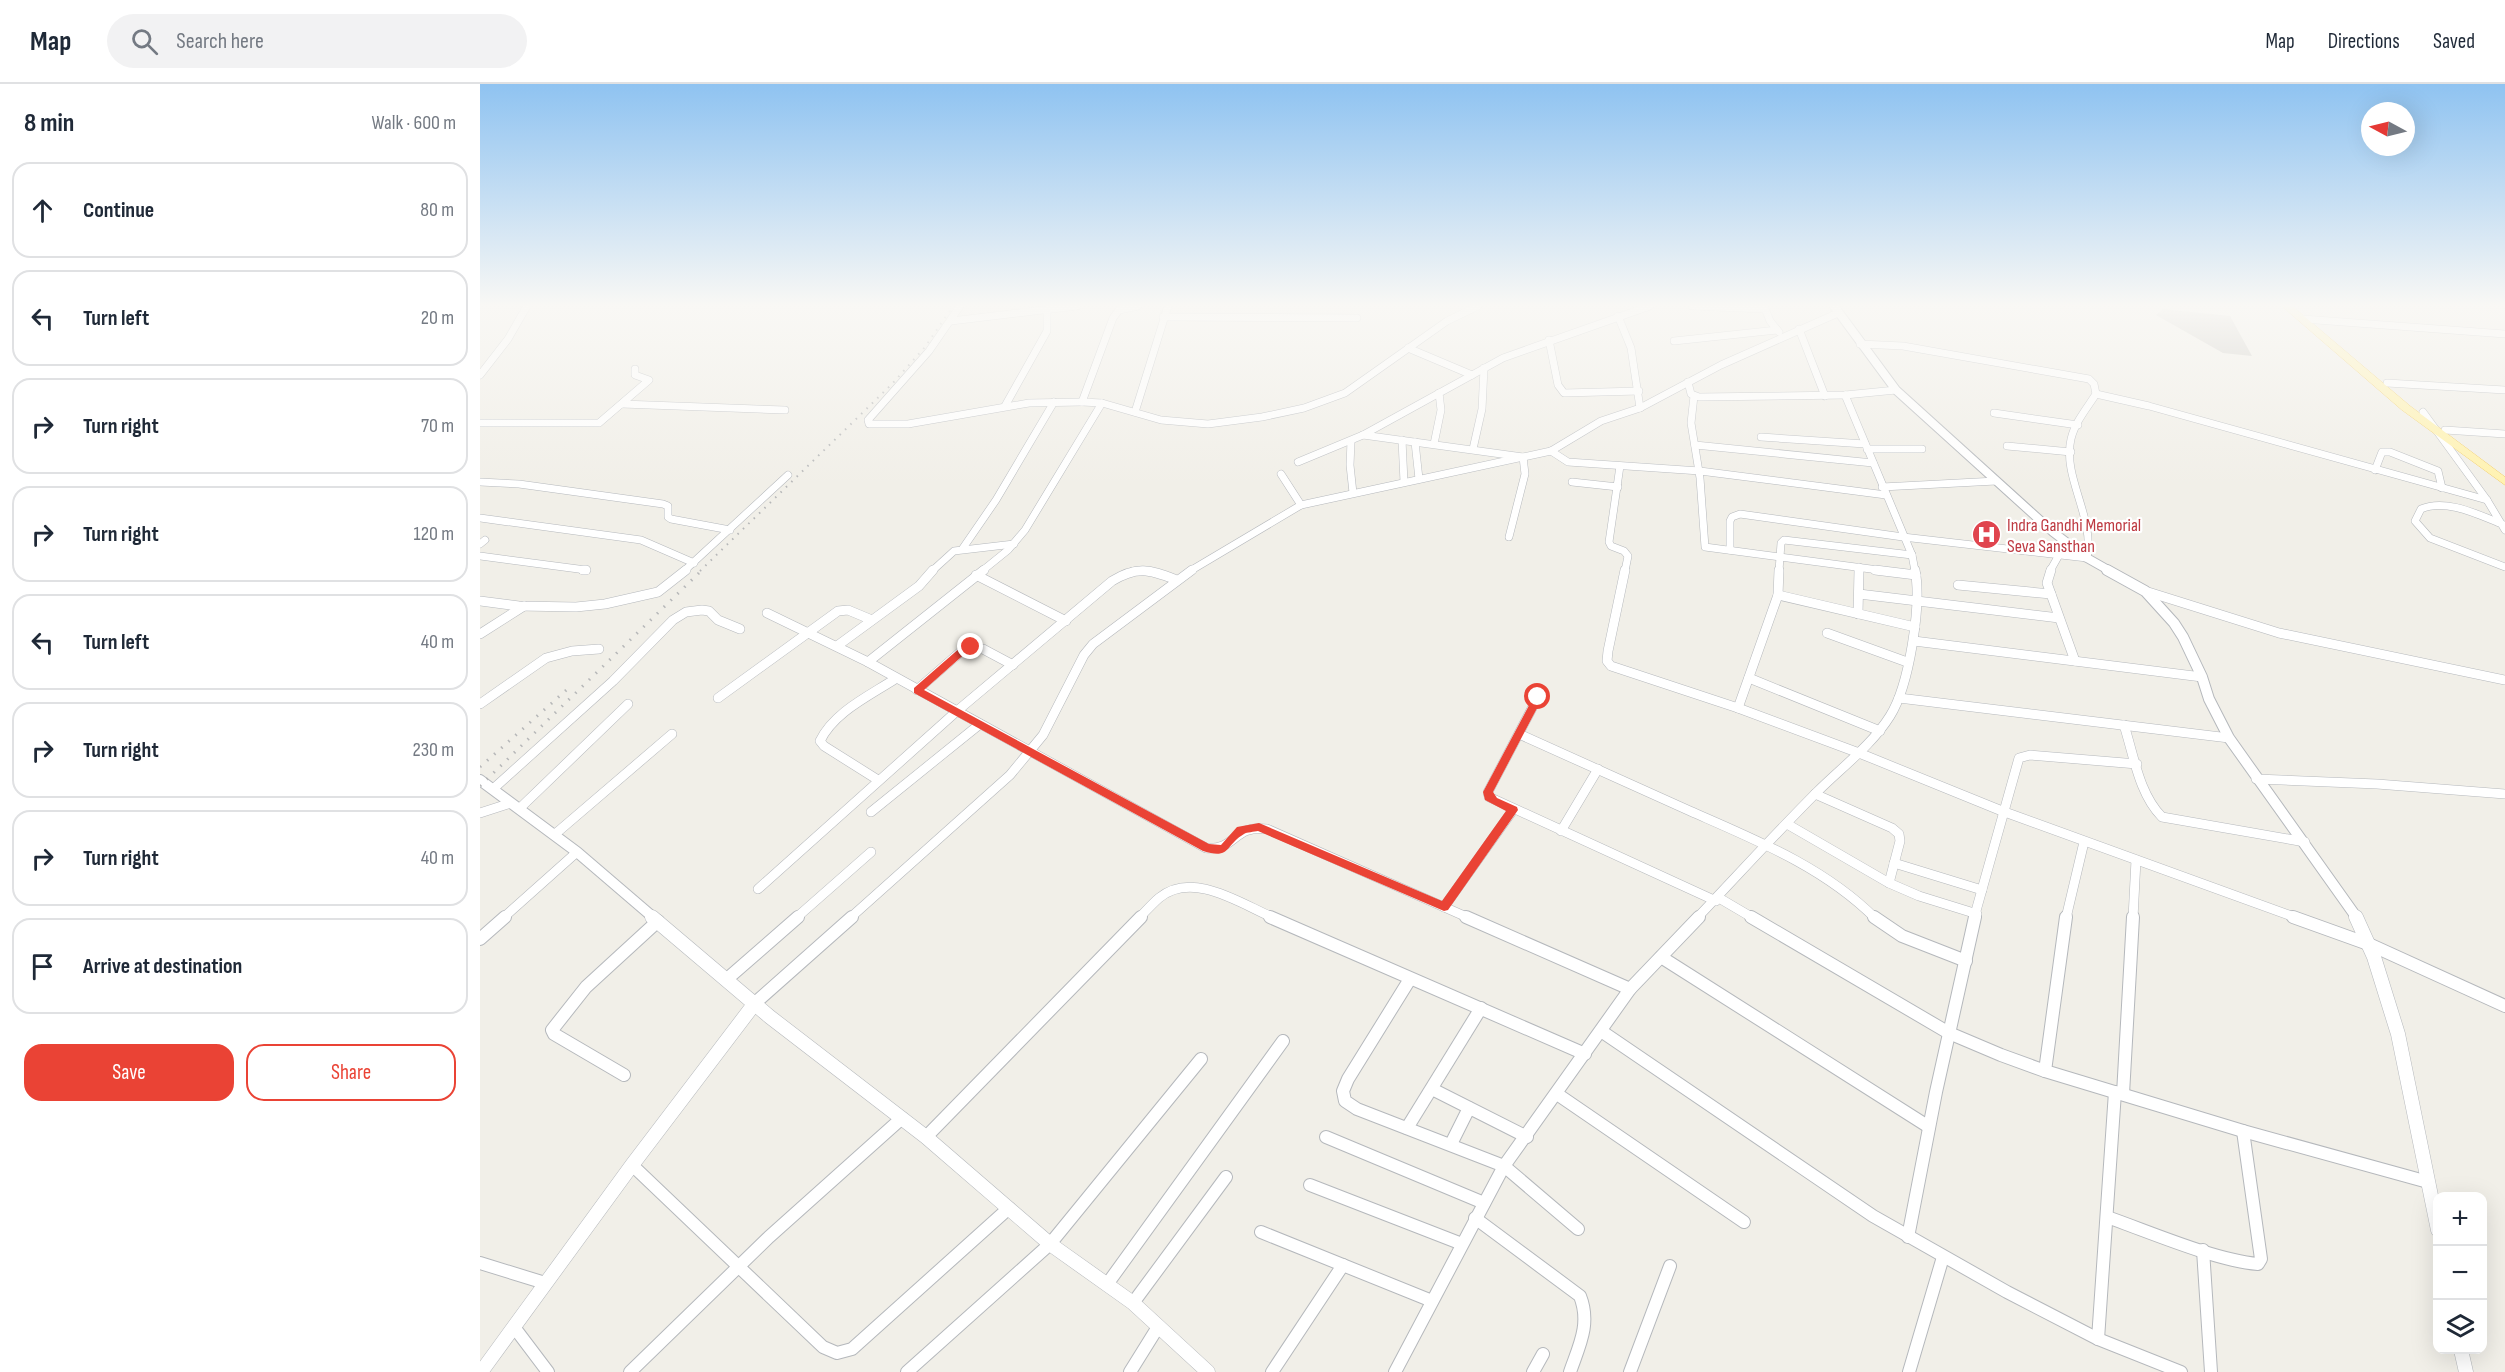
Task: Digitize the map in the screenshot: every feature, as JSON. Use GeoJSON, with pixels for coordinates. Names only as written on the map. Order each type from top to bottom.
{"type":"FeatureCollection","features":[{"type":"Feature","properties":{"kind":"main road"},"geometry":{"type":"LineString","coordinates":[[2358,366],[2505,482]]}},
{"type":"Feature","properties":{"kind":"main road"},"geometry":{"type":"LineString","coordinates":[[2366,366],[2422,412],[2440,430],[2505,474]]}},
{"type":"Feature","properties":{"kind":"street"},"geometry":{"type":"LineString","coordinates":[[917,366],[867,422],[875,425],[908,424],[1005,406],[1082,402],[1102,404],[1161,420],[1208,424],[1262,417],[1328,401],[1345,393],[1383,366]]}},
{"type":"Feature","properties":{"kind":"street"},"geometry":{"type":"LineString","coordinates":[[1005,406],[1027,366]]}},
{"type":"Feature","properties":{"kind":"street"},"geometry":{"type":"LineString","coordinates":[[1082,402],[1096,366]]}},
{"type":"Feature","properties":{"kind":"street"},"geometry":{"type":"LineString","coordinates":[[1135,412],[1149,366]]}},
{"type":"Feature","properties":{"kind":"street"},"geometry":{"type":"LineString","coordinates":[[1451,366],[1472,375]]}},
{"type":"Feature","properties":{"kind":"street"},"geometry":{"type":"LineString","coordinates":[[1298,462],[1363,435],[1488,366]]}},
{"type":"Feature","properties":{"kind":"street"},"geometry":{"type":"LineString","coordinates":[[1554,366],[1558,385],[1564,393],[1639,391]]}},
{"type":"Feature","properties":{"kind":"street"},"geometry":{"type":"LineString","coordinates":[[1634,366],[1640,408]]}},
{"type":"Feature","properties":{"kind":"street"},"geometry":{"type":"LineString","coordinates":[[481,1372],[632,1165],[755,1003],[1010,775],[1043,735],[1084,655],[1093,644],[1177,580],[1301,505],[1551,451],[1601,421],[1640,408],[1718,366]]}},
{"type":"Feature","properties":{"kind":"street"},"geometry":{"type":"LineString","coordinates":[[1813,366],[1825,396]]}},
{"type":"Feature","properties":{"kind":"street"},"geometry":{"type":"LineString","coordinates":[[1877,366],[1896,390],[2053,532],[2087,558],[2145,591],[2278,633],[2505,680]]}},
{"type":"Feature","properties":{"kind":"street"},"geometry":{"type":"LineString","coordinates":[[2021,366],[2079,376],[2089,379],[2094,384],[2096,394],[2074,431],[2071,452],[2090,544],[2087,558]]}},
{"type":"Feature","properties":{"kind":"street"},"geometry":{"type":"LineString","coordinates":[[1473,449],[1478,436],[1484,368]]}},
{"type":"Feature","properties":{"kind":"street"},"geometry":{"type":"LineString","coordinates":[[480,423],[593,424],[602,420],[649,380],[635,375],[635,369]]}},
{"type":"Feature","properties":{"kind":"street"},"geometry":{"type":"LineString","coordinates":[[1688,382],[1694,396],[1690,406],[1700,471],[1703,544],[1709,548],[1916,575]]}},
{"type":"Feature","properties":{"kind":"street"},"geometry":{"type":"LineString","coordinates":[[2387,383],[2505,390]]}},
{"type":"Feature","properties":{"kind":"street"},"geometry":{"type":"LineString","coordinates":[[1694,396],[1845,396],[1896,390]]}},
{"type":"Feature","properties":{"kind":"street"},"geometry":{"type":"LineString","coordinates":[[1434,444],[1441,410],[1439,393]]}},
{"type":"Feature","properties":{"kind":"street"},"geometry":{"type":"LineString","coordinates":[[2096,394],[2149,406],[2487,500]]}},
{"type":"Feature","properties":{"kind":"street"},"geometry":{"type":"LineString","coordinates":[[1395,1372],[1504,1167],[1630,989],[1718,899],[1815,794],[1859,753],[1892,715],[1899,698],[1914,641],[1916,575],[1912,555],[1845,396]]}},
{"type":"Feature","properties":{"kind":"street"},"geometry":{"type":"LineString","coordinates":[[963,548],[996,500],[1053,402]]}},
{"type":"Feature","properties":{"kind":"street"},"geometry":{"type":"LineString","coordinates":[[622,404],[785,410]]}},
{"type":"Feature","properties":{"kind":"street"},"geometry":{"type":"LineString","coordinates":[[868,662],[1014,544],[1025,530],[1102,404]]}},
{"type":"Feature","properties":{"kind":"street"},"geometry":{"type":"LineString","coordinates":[[1994,413],[2078,425]]}},
{"type":"Feature","properties":{"kind":"street"},"geometry":{"type":"LineString","coordinates":[[2440,430],[2505,434]]}},
{"type":"Feature","properties":{"kind":"street"},"geometry":{"type":"LineString","coordinates":[[2440,430],[2503,527]]}},
{"type":"Feature","properties":{"kind":"street"},"geometry":{"type":"LineString","coordinates":[[1363,435],[1523,457]]}},
{"type":"Feature","properties":{"kind":"street"},"geometry":{"type":"LineString","coordinates":[[1761,437],[1922,449]]}},
{"type":"Feature","properties":{"kind":"street"},"geometry":{"type":"LineString","coordinates":[[1402,440],[1404,482]]}},
{"type":"Feature","properties":{"kind":"street"},"geometry":{"type":"LineString","coordinates":[[1351,441],[1350,465],[1353,493]]}},
{"type":"Feature","properties":{"kind":"street"},"geometry":{"type":"LineString","coordinates":[[1415,442],[1419,478]]}},
{"type":"Feature","properties":{"kind":"street"},"geometry":{"type":"LineString","coordinates":[[1695,445],[1873,463]]}},
{"type":"Feature","properties":{"kind":"street"},"geometry":{"type":"LineString","coordinates":[[2007,446],[2071,452]]}},
{"type":"Feature","properties":{"kind":"street"},"geometry":{"type":"LineString","coordinates":[[1551,451],[1568,462],[1700,471],[1884,491],[1996,480]]}},
{"type":"Feature","properties":{"kind":"street"},"geometry":{"type":"LineString","coordinates":[[2375,470],[2382,452],[2390,452],[2438,471],[2442,488]]}},
{"type":"Feature","properties":{"kind":"street"},"geometry":{"type":"LineString","coordinates":[[1509,537],[1525,474],[1523,457]]}},
{"type":"Feature","properties":{"kind":"street"},"geometry":{"type":"LineString","coordinates":[[1620,466],[1610,542],[1611,546],[1624,551],[1628,556],[1607,661],[1621,671],[1738,708],[2084,842],[2370,945],[2505,1006]]}},
{"type":"Feature","properties":{"kind":"street"},"geometry":{"type":"LineString","coordinates":[[1281,474],[1301,505]]}},
{"type":"Feature","properties":{"kind":"street"},"geometry":{"type":"LineString","coordinates":[[480,601],[524,606],[576,607],[648,596],[669,585],[788,475]]}},
{"type":"Feature","properties":{"kind":"street"},"geometry":{"type":"LineString","coordinates":[[480,482],[519,484],[663,504],[668,506],[671,519],[730,530]]}},
{"type":"Feature","properties":{"kind":"street"},"geometry":{"type":"LineString","coordinates":[[1572,482],[1618,487]]}},
{"type":"Feature","properties":{"kind":"street"},"geometry":{"type":"LineString","coordinates":[[2503,527],[2457,509],[2431,505],[2421,509],[2415,521],[2424,534],[2430,538],[2505,567]]}},
{"type":"Feature","properties":{"kind":"street"},"geometry":{"type":"LineString","coordinates":[[1730,550],[1730,521],[1732,517],[1740,514],[1903,537],[2087,558]]}},
{"type":"Feature","properties":{"kind":"street"},"geometry":{"type":"LineString","coordinates":[[480,518],[641,540],[694,563]]}},
{"type":"Feature","properties":{"kind":"street"},"geometry":{"type":"LineString","coordinates":[[1738,708],[1779,595],[1781,543],[1788,540],[1912,555]]}},
{"type":"Feature","properties":{"kind":"street"},"geometry":{"type":"LineString","coordinates":[[837,646],[919,586],[947,555],[963,548],[1014,544]]}},
{"type":"Feature","properties":{"kind":"street"},"geometry":{"type":"LineString","coordinates":[[2059,555],[2048,574],[2051,594],[2075,661]]}},
{"type":"Feature","properties":{"kind":"street"},"geometry":{"type":"LineString","coordinates":[[480,556],[586,570]]}},
{"type":"Feature","properties":{"kind":"street"},"geometry":{"type":"LineString","coordinates":[[1858,614],[1859,567]]}},
{"type":"Feature","properties":{"kind":"street"},"geometry":{"type":"LineString","coordinates":[[758,889],[957,711],[1128,571],[1143,569],[1177,580]]}},
{"type":"Feature","properties":{"kind":"street"},"geometry":{"type":"LineString","coordinates":[[976,575],[1066,621]]}},
{"type":"Feature","properties":{"kind":"street"},"geometry":{"type":"LineString","coordinates":[[1958,585],[2051,594]]}},
{"type":"Feature","properties":{"kind":"street"},"geometry":{"type":"LineString","coordinates":[[2145,591],[2174,623],[2202,677],[2209,699],[2229,738],[2359,921],[2384,981],[2416,1110],[2433,1206]]}},
{"type":"Feature","properties":{"kind":"street"},"geometry":{"type":"LineString","coordinates":[[1859,594],[2058,618]]}},
{"type":"Feature","properties":{"kind":"street"},"geometry":{"type":"LineString","coordinates":[[1779,595],[1914,627]]}},
{"type":"Feature","properties":{"kind":"street"},"geometry":{"type":"LineString","coordinates":[[480,634],[524,606]]}},
{"type":"Feature","properties":{"kind":"street"},"geometry":{"type":"LineString","coordinates":[[493,789],[613,681],[673,620],[686,612],[702,610],[709,611],[718,620],[740,628]]}},
{"type":"Feature","properties":{"kind":"street"},"geometry":{"type":"LineString","coordinates":[[718,698],[843,610],[872,620]]}},
{"type":"Feature","properties":{"kind":"street"},"geometry":{"type":"LineString","coordinates":[[767,613],[868,662],[895,679],[1206,848],[1217,851],[1225,848],[1241,830],[1259,827],[1630,989]]}},
{"type":"Feature","properties":{"kind":"street"},"geometry":{"type":"LineString","coordinates":[[1827,633],[1907,662]]}},
{"type":"Feature","properties":{"kind":"street"},"geometry":{"type":"LineString","coordinates":[[1914,641],[2202,677]]}},
{"type":"Feature","properties":{"kind":"street"},"geometry":{"type":"LineString","coordinates":[[917,690],[964,649],[971,647],[981,648],[1013,665]]}},
{"type":"Feature","properties":{"kind":"street"},"geometry":{"type":"LineString","coordinates":[[480,704],[546,658],[572,651],[599,649]]}},
{"type":"Feature","properties":{"kind":"street"},"geometry":{"type":"LineString","coordinates":[[1749,678],[1880,731]]}},
{"type":"Feature","properties":{"kind":"street"},"geometry":{"type":"LineString","coordinates":[[878,780],[824,746],[820,741],[822,733],[834,722],[895,679]]}},
{"type":"Feature","properties":{"kind":"street"},"geometry":{"type":"LineString","coordinates":[[1538,697],[1488,792],[1489,797],[1494,801],[1718,899],[1949,1033],[2045,1071],[2243,1131],[2428,1182]]}},
{"type":"Feature","properties":{"kind":"street"},"geometry":{"type":"LineString","coordinates":[[1899,698],[2229,738]]}},
{"type":"Feature","properties":{"kind":"street"},"geometry":{"type":"LineString","coordinates":[[480,813],[515,806],[628,704]]}},
{"type":"Feature","properties":{"kind":"street"},"geometry":{"type":"LineString","coordinates":[[871,812],[980,724]]}},
{"type":"Feature","properties":{"kind":"street"},"geometry":{"type":"LineString","coordinates":[[2124,725],[2148,796],[2156,813],[2162,817],[2305,842]]}},
{"type":"Feature","properties":{"kind":"street"},"geometry":{"type":"LineString","coordinates":[[1519,734],[1767,845],[1829,879],[1855,898],[1877,920],[1902,936],[1966,961]]}},
{"type":"Feature","properties":{"kind":"street"},"geometry":{"type":"LineString","coordinates":[[554,835],[672,735]]}},
{"type":"Feature","properties":{"kind":"street"},"geometry":{"type":"LineString","coordinates":[[1908,1237],[1949,1033],[1982,890],[2002,811],[2019,758],[2022,756],[2137,765]]}},
{"type":"Feature","properties":{"kind":"street"},"geometry":{"type":"LineString","coordinates":[[1561,831],[1598,769]]}},
{"type":"Feature","properties":{"kind":"street"},"geometry":{"type":"LineString","coordinates":[[2256,779],[2377,784],[2505,794]]}},
{"type":"Feature","properties":{"kind":"street"},"geometry":{"type":"LineString","coordinates":[[480,780],[577,852],[770,1017],[926,1137],[1050,1244],[1108,1283],[1133,1303],[1208,1372]]}},
{"type":"Feature","properties":{"kind":"street"},"geometry":{"type":"LineString","coordinates":[[1815,794],[1892,828],[1899,834],[1900,841],[1889,883]]}},
{"type":"Feature","properties":{"kind":"street"},"geometry":{"type":"LineString","coordinates":[[1444,907],[1513,810]]}},
{"type":"Feature","properties":{"kind":"street"},"geometry":{"type":"LineString","coordinates":[[1787,824],[1889,883],[1919,896],[1977,914]]}},
{"type":"Feature","properties":{"kind":"street"},"geometry":{"type":"LineString","coordinates":[[2045,1071],[2064,927],[2084,842]]}},
{"type":"Feature","properties":{"kind":"street"},"geometry":{"type":"LineString","coordinates":[[480,939],[577,852]]}},
{"type":"Feature","properties":{"kind":"street"},"geometry":{"type":"LineString","coordinates":[[727,979],[871,852]]}},
{"type":"Feature","properties":{"kind":"street"},"geometry":{"type":"LineString","coordinates":[[2098,1339],[2136,860]]}},
{"type":"Feature","properties":{"kind":"street"},"geometry":{"type":"LineString","coordinates":[[1894,863],[1982,890]]}},
{"type":"Feature","properties":{"kind":"street"},"geometry":{"type":"LineString","coordinates":[[926,1137],[1160,897],[1176,887],[1191,886],[1212,891],[1585,1054]]}},
{"type":"Feature","properties":{"kind":"street"},"geometry":{"type":"LineString","coordinates":[[624,1075],[554,1034],[552,1030],[563,1012],[578,996],[658,921]]}},
{"type":"Feature","properties":{"kind":"street"},"geometry":{"type":"LineString","coordinates":[[1661,957],[1929,1127]]}},
{"type":"Feature","properties":{"kind":"street"},"geometry":{"type":"LineString","coordinates":[[1410,979],[1343,1091],[1345,1101],[1357,1109],[1451,1144],[1504,1167],[1578,1229]]}},
{"type":"Feature","properties":{"kind":"street"},"geometry":{"type":"LineString","coordinates":[[1407,1128],[1481,1008]]}},
{"type":"Feature","properties":{"kind":"street"},"geometry":{"type":"LineString","coordinates":[[1601,1031],[1819,1180],[1908,1237],[2098,1339],[2181,1372]]}},
{"type":"Feature","properties":{"kind":"street"},"geometry":{"type":"LineString","coordinates":[[1108,1283],[1283,1041]]}},
{"type":"Feature","properties":{"kind":"street"},"geometry":{"type":"LineString","coordinates":[[907,1372],[1050,1244],[1201,1059]]}},
{"type":"Feature","properties":{"kind":"street"},"geometry":{"type":"LineString","coordinates":[[1432,1089],[1527,1137]]}},
{"type":"Feature","properties":{"kind":"street"},"geometry":{"type":"LineString","coordinates":[[1557,1094],[1744,1222]]}},
{"type":"Feature","properties":{"kind":"street"},"geometry":{"type":"LineString","coordinates":[[1451,1144],[1469,1108]]}},
{"type":"Feature","properties":{"kind":"street"},"geometry":{"type":"LineString","coordinates":[[630,1372],[738,1267],[902,1118]]}},
{"type":"Feature","properties":{"kind":"street"},"geometry":{"type":"LineString","coordinates":[[2107,1216],[2203,1250],[2246,1263],[2258,1264],[2261,1258],[2243,1131]]}},
{"type":"Feature","properties":{"kind":"street"},"geometry":{"type":"LineString","coordinates":[[1326,1137],[1485,1203]]}},
{"type":"Feature","properties":{"kind":"street"},"geometry":{"type":"LineString","coordinates":[[632,1165],[823,1347],[832,1353],[842,1355],[852,1349],[1009,1208]]}},
{"type":"Feature","properties":{"kind":"street"},"geometry":{"type":"LineString","coordinates":[[1133,1303],[1226,1177]]}},
{"type":"Feature","properties":{"kind":"street"},"geometry":{"type":"LineString","coordinates":[[1310,1185],[1462,1244]]}},
{"type":"Feature","properties":{"kind":"street"},"geometry":{"type":"LineString","coordinates":[[1475,1218],[1580,1296],[1586,1309],[1586,1326],[1570,1372]]}},
{"type":"Feature","properties":{"kind":"street"},"geometry":{"type":"LineString","coordinates":[[1261,1232],[1432,1301]]}},
{"type":"Feature","properties":{"kind":"street"},"geometry":{"type":"LineString","coordinates":[[2203,1250],[2211,1372]]}},
{"type":"Feature","properties":{"kind":"street"},"geometry":{"type":"LineString","coordinates":[[1911,1371],[1943,1257]]}},
{"type":"Feature","properties":{"kind":"street"},"geometry":{"type":"LineString","coordinates":[[480,1263],[545,1283]]}},
{"type":"Feature","properties":{"kind":"street"},"geometry":{"type":"LineString","coordinates":[[1272,1372],[1343,1265]]}},
{"type":"Feature","properties":{"kind":"street"},"geometry":{"type":"LineString","coordinates":[[1630,1372],[1670,1266]]}},
{"type":"Feature","properties":{"kind":"street"},"geometry":{"type":"LineString","coordinates":[[514,1327],[548,1372]]}},
{"type":"Feature","properties":{"kind":"street"},"geometry":{"type":"LineString","coordinates":[[1130,1372],[1158,1327]]}},
{"type":"Feature","properties":{"kind":"street"},"geometry":{"type":"LineString","coordinates":[[1533,1372],[1543,1354]]}},
{"type":"Feature","properties":{"kind":"street"},"geometry":{"type":"LineString","coordinates":[[2462,1354],[2466,1372]]}},
{"type":"Feature","properties":{"kind":"railway"},"geometry":{"type":"LineString","coordinates":[[700,571],[908,366]]}},
{"type":"Feature","properties":{"kind":"railway"},"geometry":{"type":"LineString","coordinates":[[480,786],[702,570]]}},
{"type":"Feature","properties":{"kind":"railway"},"geometry":{"type":"LineString","coordinates":[[480,767],[572,685]]}},
{"type":"Feature","properties":{"kind":"place","name":"Indra Gandhi Memorial Seva Sansthan"},"geometry":{"type":"Point","coordinates":[1986,535]}},
{"type":"Feature","properties":{"kind":"route"},"geometry":{"type":"LineString","coordinates":[[971,647],[964,649],[917,690],[1206,848],[1217,851],[1225,848],[1241,830],[1248,827],[1259,827],[1444,907],[1513,810],[1494,801],[1489,797],[1488,792],[1538,697]]}}]}
